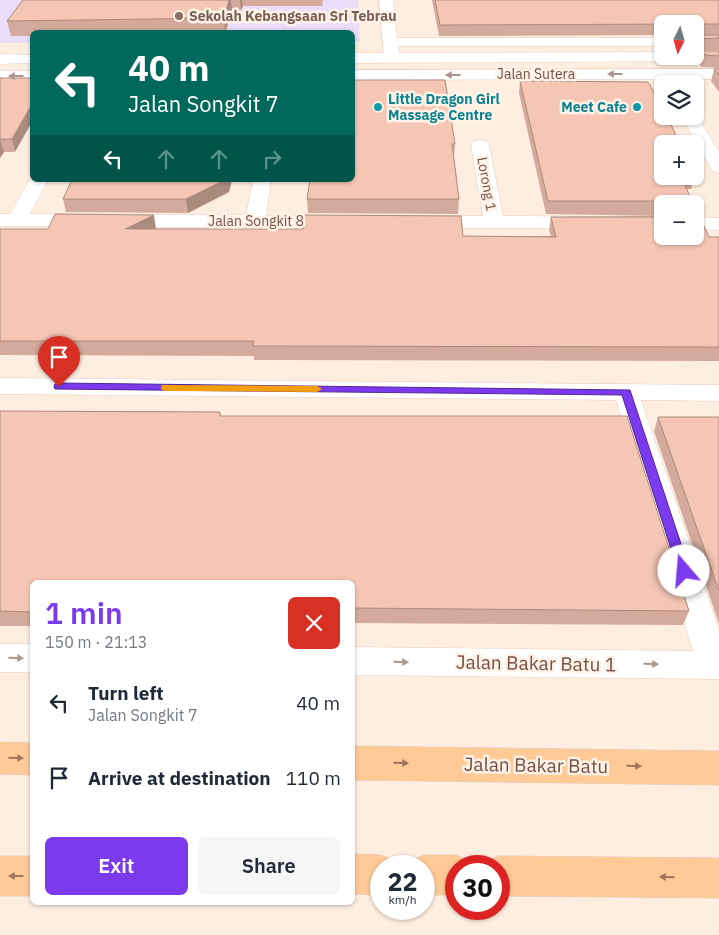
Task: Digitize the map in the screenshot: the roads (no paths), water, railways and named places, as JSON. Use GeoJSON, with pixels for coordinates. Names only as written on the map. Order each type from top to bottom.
{"type":"FeatureCollection","features":[{"type":"Feature","properties":{"kind":"main road"},"geometry":{"type":"LineString","coordinates":[[0,758],[30,759]]}},
{"type":"Feature","properties":{"kind":"main road","name":"Jalan Bakar Batu"},"geometry":{"type":"LineString","coordinates":[[355,763],[719,768]]}},
{"type":"Feature","properties":{"kind":"main road"},"geometry":{"type":"LineString","coordinates":[[355,874],[370,875]]}},
{"type":"Feature","properties":{"kind":"main road"},"geometry":{"type":"LineString","coordinates":[[0,876],[30,876]]}},
{"type":"Feature","properties":{"kind":"main road"},"geometry":{"type":"LineString","coordinates":[[510,876],[719,878]]}},
{"type":"Feature","properties":{"kind":"street"},"geometry":{"type":"LineString","coordinates":[[386,0],[392,58]]}},
{"type":"Feature","properties":{"kind":"street","name":"Jalan Sutera"},"geometry":{"type":"LineString","coordinates":[[390,42],[654,42]]}},
{"type":"Feature","properties":{"kind":"street"},"geometry":{"type":"LineString","coordinates":[[704,42],[719,42]]}},
{"type":"Feature","properties":{"kind":"street","name":"Jalan Sutera"},"geometry":{"type":"LineString","coordinates":[[704,56],[719,56]]}},
{"type":"Feature","properties":{"kind":"street","name":"Jalan Sutera"},"geometry":{"type":"LineString","coordinates":[[355,58],[654,57]]}},
{"type":"Feature","properties":{"kind":"street"},"geometry":{"type":"LineString","coordinates":[[0,59],[30,58]]}},
{"type":"Feature","properties":{"kind":"street","name":"Jalan Sutera"},"geometry":{"type":"LineString","coordinates":[[704,75],[719,74]]}},
{"type":"Feature","properties":{"kind":"street","name":"Jalan Sutera"},"geometry":{"type":"LineString","coordinates":[[355,75],[654,79]]}},
{"type":"Feature","properties":{"kind":"street"},"geometry":{"type":"LineString","coordinates":[[0,76],[30,76]]}},
{"type":"Feature","properties":{"kind":"street"},"geometry":{"type":"LineString","coordinates":[[694,125],[719,167]]}},
{"type":"Feature","properties":{"kind":"street","name":"Lorong 1"},"geometry":{"type":"LineString","coordinates":[[480,145],[494,222]]}},
{"type":"Feature","properties":{"kind":"street"},"geometry":{"type":"LineString","coordinates":[[9,220],[37,182]]}},
{"type":"Feature","properties":{"kind":"street"},"geometry":{"type":"LineString","coordinates":[[255,221],[262,182]]}},
{"type":"Feature","properties":{"kind":"street","name":"Jalan Songkit 8"},"geometry":{"type":"LineString","coordinates":[[9,220],[364,222]]}},
{"type":"Feature","properties":{"kind":"street"},"geometry":{"type":"LineString","coordinates":[[404,222],[654,223]]}},
{"type":"Feature","properties":{"kind":"street"},"geometry":{"type":"LineString","coordinates":[[704,224],[719,224]]}},
{"type":"Feature","properties":{"kind":"street"},"geometry":{"type":"LineString","coordinates":[[0,386],[719,393]]}},
{"type":"Feature","properties":{"kind":"street"},"geometry":{"type":"LineString","coordinates":[[626,392],[717,665]]}},
{"type":"Feature","properties":{"kind":"street"},"geometry":{"type":"LineString","coordinates":[[0,658],[30,658]]}},
{"type":"Feature","properties":{"kind":"street","name":"Jalan Bakar Batu 1"},"geometry":{"type":"LineString","coordinates":[[355,661],[717,665]]}},
{"type":"Feature","properties":{"kind":"place","name":"Sekolah Kebangsaan Sri Tebrau"},"geometry":{"type":"Point","coordinates":[179,16]}},
{"type":"Feature","properties":{"kind":"place","name":"Little Dragon Girl Massage Centre"},"geometry":{"type":"Point","coordinates":[378,107]}},
{"type":"Feature","properties":{"kind":"place","name":"Meet Cafe"},"geometry":{"type":"Point","coordinates":[637,107]}}]}
